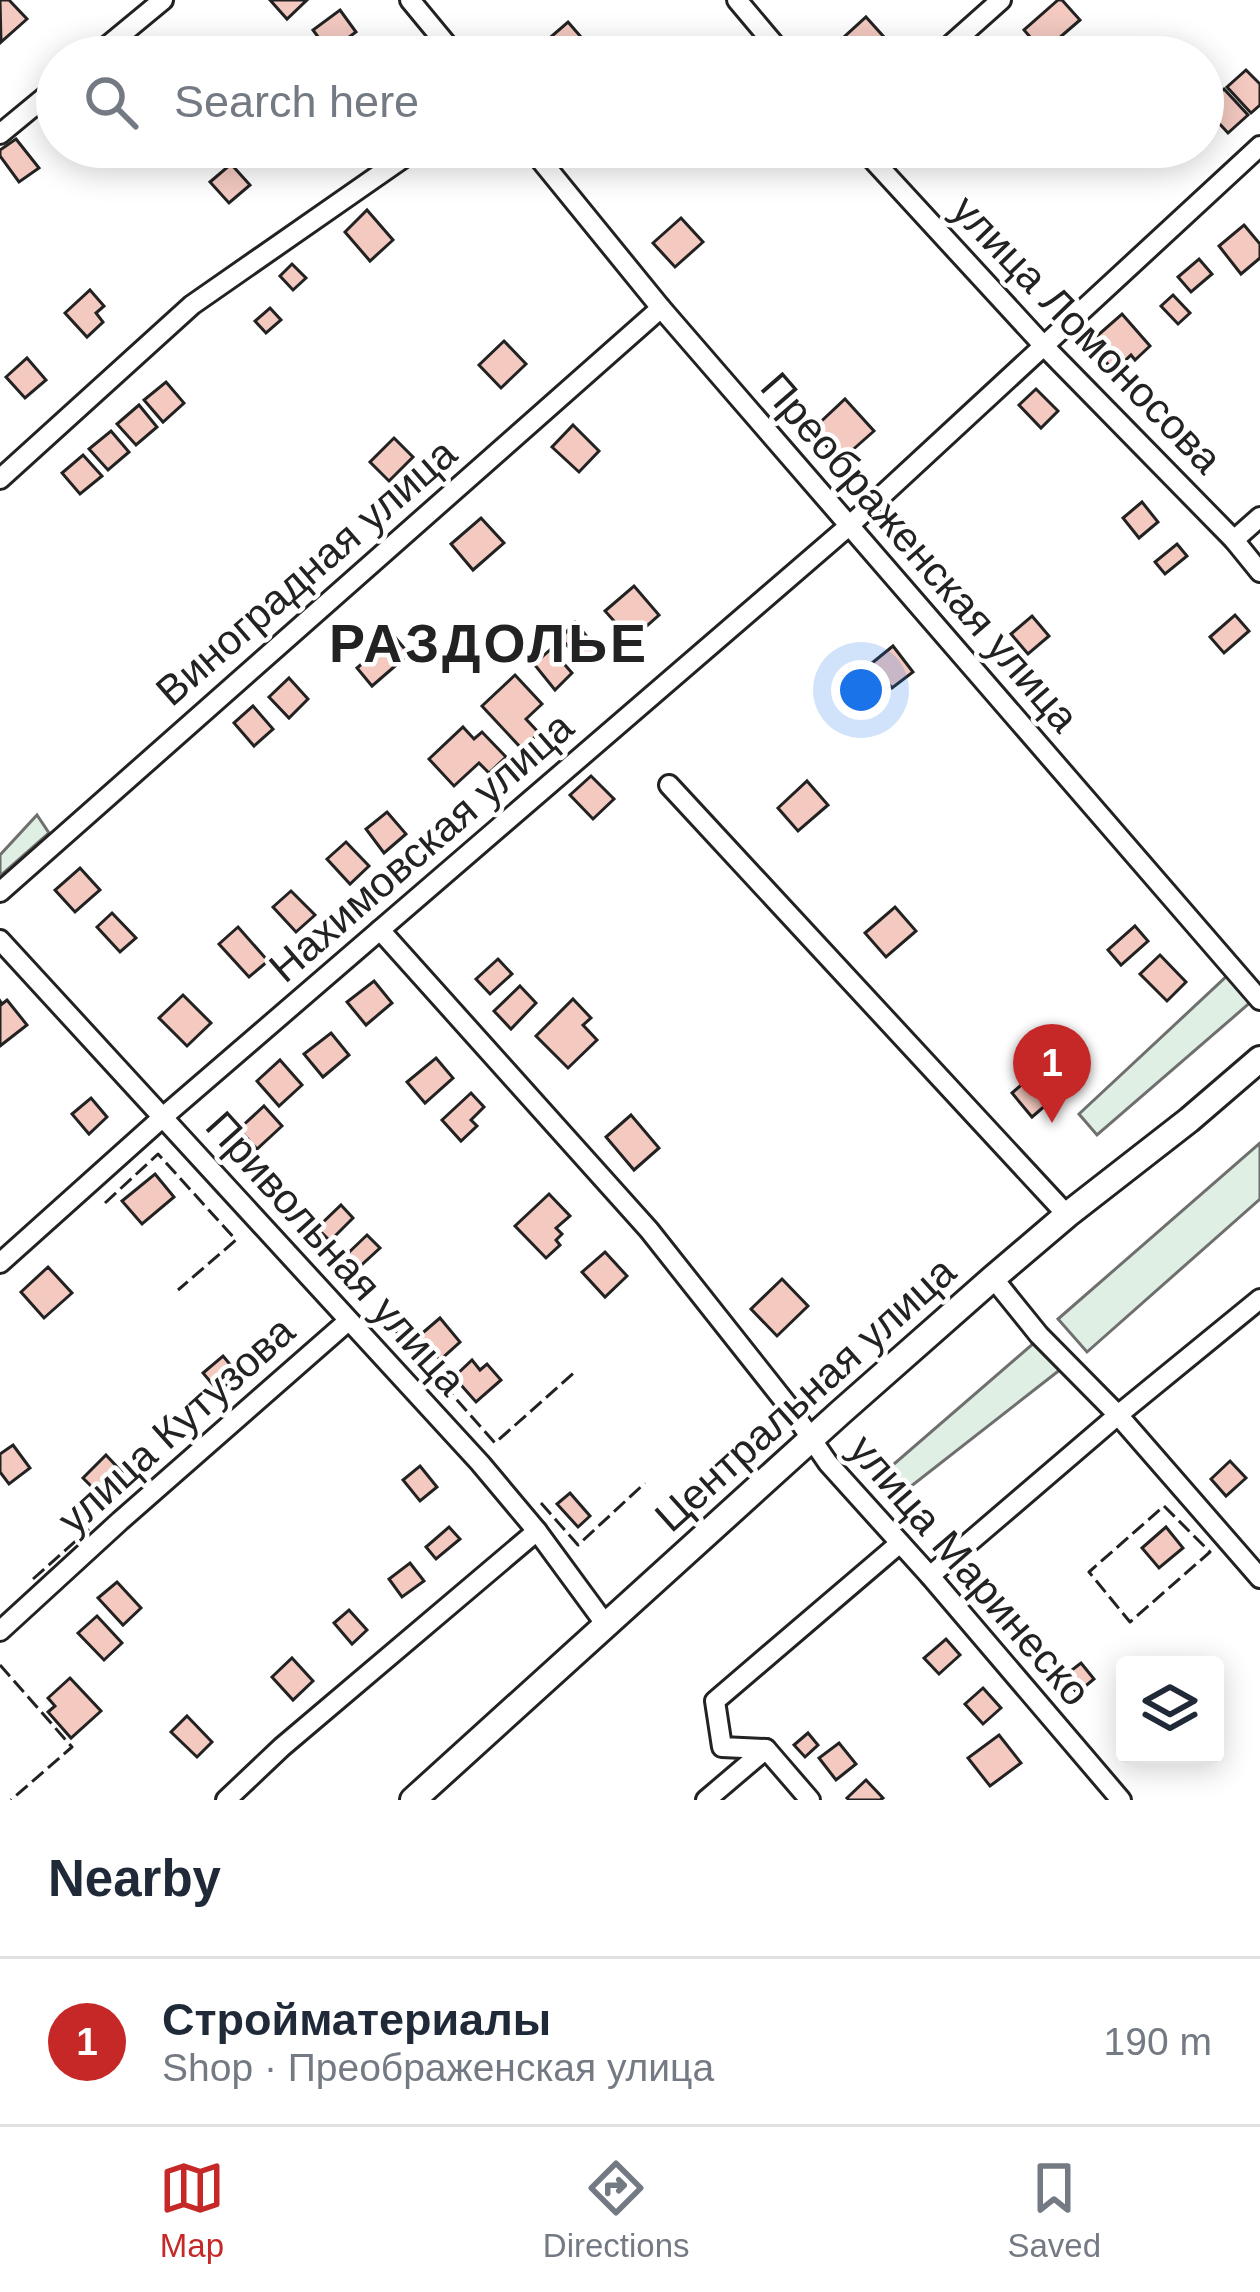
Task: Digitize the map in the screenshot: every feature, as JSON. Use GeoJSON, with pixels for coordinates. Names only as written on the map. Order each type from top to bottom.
{"type":"FeatureCollection","features":[{"type":"Feature","properties":{"kind":"main road","name":"Центральная улица"},"geometry":{"type":"LineString","coordinates":[[413,1800],[993,1278],[1260,1059]]}},
{"type":"Feature","properties":{"kind":"street"},"geometry":{"type":"LineString","coordinates":[[119,36],[163,0]]}},
{"type":"Feature","properties":{"kind":"street"},"geometry":{"type":"LineString","coordinates":[[410,0],[440,36]]}},
{"type":"Feature","properties":{"kind":"street"},"geometry":{"type":"LineString","coordinates":[[737,0],[767,36]]}},
{"type":"Feature","properties":{"kind":"street"},"geometry":{"type":"LineString","coordinates":[[961,36],[1001,0]]}},
{"type":"Feature","properties":{"kind":"street"},"geometry":{"type":"LineString","coordinates":[[0,134],[36,104]]}},
{"type":"Feature","properties":{"kind":"street","name":"Нахимовская улица"},"geometry":{"type":"LineString","coordinates":[[0,1263],[850,524],[1260,146]]}},
{"type":"Feature","properties":{"kind":"street"},"geometry":{"type":"LineString","coordinates":[[0,479],[192,305],[389,168]]}},
{"type":"Feature","properties":{"kind":"street","name":"Преображенская улица"},"geometry":{"type":"LineString","coordinates":[[547,168],[661,308],[1260,1000]]}},
{"type":"Feature","properties":{"kind":"street","name":"улица Ломоносова"},"geometry":{"type":"LineString","coordinates":[[880,168],[1260,572]]}},
{"type":"Feature","properties":{"kind":"street","name":"Виноградная улица"},"geometry":{"type":"LineString","coordinates":[[0,892],[661,308]]}},
{"type":"Feature","properties":{"kind":"street"},"geometry":{"type":"LineString","coordinates":[[1234,540],[1260,517]]}},
{"type":"Feature","properties":{"kind":"street"},"geometry":{"type":"LineString","coordinates":[[669,785],[1067,1215]]}},
{"type":"Feature","properties":{"kind":"street"},"geometry":{"type":"LineString","coordinates":[[380,930],[649,1230],[812,1441]]}},
{"type":"Feature","properties":{"kind":"street","name":"Привольная улица"},"geometry":{"type":"LineString","coordinates":[[0,940],[480,1463],[606,1625]]}},
{"type":"Feature","properties":{"kind":"street"},"geometry":{"type":"LineString","coordinates":[[993,1278],[1260,1578]]}},
{"type":"Feature","properties":{"kind":"street"},"geometry":{"type":"LineString","coordinates":[[930,1576],[1260,1299]]}},
{"type":"Feature","properties":{"kind":"street","name":"улица Кутузова"},"geometry":{"type":"LineString","coordinates":[[0,1631],[347,1322]]}},
{"type":"Feature","properties":{"kind":"street","name":"улица Маринеско"},"geometry":{"type":"LineString","coordinates":[[812,1441],[1121,1800]]}},
{"type":"Feature","properties":{"kind":"street"},"geometry":{"type":"LineString","coordinates":[[226,1800],[537,1531]]}},
{"type":"Feature","properties":{"kind":"street"},"geometry":{"type":"LineString","coordinates":[[809,1800],[766,1749],[722,1748],[715,1701],[900,1543]]}},
{"type":"Feature","properties":{"kind":"street"},"geometry":{"type":"LineString","coordinates":[[706,1800],[766,1749]]}},
{"type":"Feature","properties":{"kind":"green space"},"geometry":{"type":"Polygon","coordinates":[[[37,815],[49,833],[0,876],[0,855],[37,815]]]}},
{"type":"Feature","properties":{"kind":"green space"},"geometry":{"type":"Polygon","coordinates":[[[1228,975],[1252,1001],[1097,1135],[1079,1114],[1228,975]]]}},
{"type":"Feature","properties":{"kind":"green space"},"geometry":{"type":"Polygon","coordinates":[[[1260,1143],[1260,1199],[1087,1352],[1058,1319],[1260,1143]]]}},
{"type":"Feature","properties":{"kind":"green space"},"geometry":{"type":"Polygon","coordinates":[[[1035,1342],[1061,1369],[896,1498],[887,1470],[1035,1342]]]}},
{"type":"Feature","properties":{"kind":"building"},"geometry":{"type":"Polygon","coordinates":[[[0,0],[9,0],[27,19],[1,42],[0,0]]]}},
{"type":"Feature","properties":{"kind":"building"},"geometry":{"type":"Polygon","coordinates":[[[270,0],[307,0],[287,19],[270,0]]]}},
{"type":"Feature","properties":{"kind":"building"},"geometry":{"type":"Polygon","coordinates":[[[1058,0],[1080,20],[1062,36],[1029,36],[1024,30],[1058,0]]]}},
{"type":"Feature","properties":{"kind":"building"},"geometry":{"type":"Polygon","coordinates":[[[340,10],[356,32],[317,36],[313,30],[340,10]]]}},
{"type":"Feature","properties":{"kind":"building"},"geometry":{"type":"Polygon","coordinates":[[[866,17],[883,36],[845,36],[866,17]]]}},
{"type":"Feature","properties":{"kind":"building"},"geometry":{"type":"Polygon","coordinates":[[[568,22],[580,36],[552,36],[568,22]]]}},
{"type":"Feature","properties":{"kind":"building"},"geometry":{"type":"Polygon","coordinates":[[[1246,70],[1260,84],[1260,105],[1251,113],[1227,87],[1246,70]]]}},
{"type":"Feature","properties":{"kind":"building"},"geometry":{"type":"Polygon","coordinates":[[[1224,89],[1248,115],[1228,133],[1224,129],[1224,89]]]}},
{"type":"Feature","properties":{"kind":"building"},"geometry":{"type":"Polygon","coordinates":[[[16,139],[39,168],[19,182],[0,150],[16,139]]]}},
{"type":"Feature","properties":{"kind":"building"},"geometry":{"type":"Polygon","coordinates":[[[226,168],[235,168],[250,185],[229,203],[210,182],[226,168]]]}},
{"type":"Feature","properties":{"kind":"building"},"geometry":{"type":"Polygon","coordinates":[[[367,210],[393,240],[370,261],[345,232],[367,210]]]}},
{"type":"Feature","properties":{"kind":"building"},"geometry":{"type":"Polygon","coordinates":[[[681,218],[703,242],[675,267],[653,243],[681,218]]]}},
{"type":"Feature","properties":{"kind":"building"},"geometry":{"type":"Polygon","coordinates":[[[1244,225],[1260,244],[1260,258],[1241,274],[1219,246],[1244,225]]]}},
{"type":"Feature","properties":{"kind":"building"},"geometry":{"type":"Polygon","coordinates":[[[1199,259],[1212,274],[1191,292],[1178,277],[1199,259]]]}},
{"type":"Feature","properties":{"kind":"building"},"geometry":{"type":"Polygon","coordinates":[[[292,264],[306,278],[293,290],[280,276],[292,264]]]}},
{"type":"Feature","properties":{"kind":"building"},"geometry":{"type":"Polygon","coordinates":[[[90,290],[104,306],[96,313],[103,322],[87,337],[65,313],[90,290]]]}},
{"type":"Feature","properties":{"kind":"building"},"geometry":{"type":"Polygon","coordinates":[[[1173,295],[1190,313],[1178,324],[1161,306],[1173,295]]]}},
{"type":"Feature","properties":{"kind":"building"},"geometry":{"type":"Polygon","coordinates":[[[270,308],[281,320],[266,333],[255,321],[270,308]]]}},
{"type":"Feature","properties":{"kind":"building"},"geometry":{"type":"Polygon","coordinates":[[[1122,314],[1150,346],[1114,371],[1089,343],[1122,314]]]}},
{"type":"Feature","properties":{"kind":"building"},"geometry":{"type":"Polygon","coordinates":[[[504,341],[526,364],[501,388],[479,365],[504,341]]]}},
{"type":"Feature","properties":{"kind":"building"},"geometry":{"type":"Polygon","coordinates":[[[27,358],[46,380],[25,398],[6,377],[27,358]]]}},
{"type":"Feature","properties":{"kind":"building"},"geometry":{"type":"Polygon","coordinates":[[[166,382],[184,403],[163,422],[144,400],[166,382]]]}},
{"type":"Feature","properties":{"kind":"building"},"geometry":{"type":"Polygon","coordinates":[[[1036,389],[1058,411],[1041,428],[1019,405],[1036,389]]]}},
{"type":"Feature","properties":{"kind":"building"},"geometry":{"type":"Polygon","coordinates":[[[845,399],[874,431],[840,461],[812,430],[845,399]]]}},
{"type":"Feature","properties":{"kind":"building"},"geometry":{"type":"Polygon","coordinates":[[[139,405],[157,427],[136,445],[117,424],[139,405]]]}},
{"type":"Feature","properties":{"kind":"building"},"geometry":{"type":"Polygon","coordinates":[[[573,425],[599,451],[579,472],[552,447],[573,425]]]}},
{"type":"Feature","properties":{"kind":"building"},"geometry":{"type":"Polygon","coordinates":[[[111,431],[129,452],[108,470],[89,449],[111,431]]]}},
{"type":"Feature","properties":{"kind":"building"},"geometry":{"type":"Polygon","coordinates":[[[394,438],[413,457],[389,481],[370,462],[394,438]]]}},
{"type":"Feature","properties":{"kind":"building"},"geometry":{"type":"Polygon","coordinates":[[[83,455],[102,476],[80,494],[62,473],[83,455]]]}},
{"type":"Feature","properties":{"kind":"building"},"geometry":{"type":"Polygon","coordinates":[[[1142,502],[1158,522],[1139,538],[1123,518],[1142,502]]]}},
{"type":"Feature","properties":{"kind":"building"},"geometry":{"type":"Polygon","coordinates":[[[481,518],[504,543],[473,570],[451,544],[481,518]]]}},
{"type":"Feature","properties":{"kind":"building"},"geometry":{"type":"Polygon","coordinates":[[[1177,544],[1187,556],[1165,574],[1155,562],[1177,544]]]}},
{"type":"Feature","properties":{"kind":"building"},"geometry":{"type":"Polygon","coordinates":[[[634,586],[659,615],[631,640],[605,611],[634,586]]]}},
{"type":"Feature","properties":{"kind":"building"},"geometry":{"type":"Polygon","coordinates":[[[1235,615],[1249,631],[1224,653],[1210,637],[1235,615]]]}},
{"type":"Feature","properties":{"kind":"building"},"geometry":{"type":"Polygon","coordinates":[[[1032,616],[1049,636],[1028,654],[1011,634],[1032,616]]]}},
{"type":"Feature","properties":{"kind":"building"},"geometry":{"type":"Polygon","coordinates":[[[575,622],[597,649],[581,662],[561,638],[575,622]]]}},
{"type":"Feature","properties":{"kind":"building"},"geometry":{"type":"Polygon","coordinates":[[[394,636],[409,654],[372,686],[357,668],[394,636]]]}},
{"type":"Feature","properties":{"kind":"building"},"geometry":{"type":"Polygon","coordinates":[[[893,646],[913,672],[892,688],[872,663],[893,646]]]}},
{"type":"Feature","properties":{"kind":"building"},"geometry":{"type":"Polygon","coordinates":[[[551,649],[572,673],[555,690],[534,664],[551,649]]]}},
{"type":"Feature","properties":{"kind":"building"},"geometry":{"type":"Polygon","coordinates":[[[515,675],[542,704],[526,719],[539,733],[522,749],[482,706],[515,675]]]}},
{"type":"Feature","properties":{"kind":"building"},"geometry":{"type":"Polygon","coordinates":[[[289,678],[308,699],[289,718],[269,697],[289,678]]]}},
{"type":"Feature","properties":{"kind":"building"},"geometry":{"type":"Polygon","coordinates":[[[253,706],[273,729],[254,746],[234,723],[253,706]]]}},
{"type":"Feature","properties":{"kind":"building"},"geometry":{"type":"Polygon","coordinates":[[[463,727],[474,739],[482,732],[506,757],[489,773],[479,763],[454,786],[429,759],[463,727]]]}},
{"type":"Feature","properties":{"kind":"building"},"geometry":{"type":"Polygon","coordinates":[[[591,776],[614,799],[593,819],[570,795],[591,776]]]}},
{"type":"Feature","properties":{"kind":"building"},"geometry":{"type":"Polygon","coordinates":[[[807,781],[828,805],[798,831],[778,808],[807,781]]]}},
{"type":"Feature","properties":{"kind":"building"},"geometry":{"type":"Polygon","coordinates":[[[387,812],[406,834],[384,853],[366,829],[387,812]]]}},
{"type":"Feature","properties":{"kind":"building"},"geometry":{"type":"Polygon","coordinates":[[[346,842],[369,866],[350,884],[327,859],[346,842]]]}},
{"type":"Feature","properties":{"kind":"building"},"geometry":{"type":"Polygon","coordinates":[[[80,868],[100,890],[75,912],[55,890],[80,868]]]}},
{"type":"Feature","properties":{"kind":"building"},"geometry":{"type":"Polygon","coordinates":[[[291,891],[315,915],[296,932],[273,907],[291,891]]]}},
{"type":"Feature","properties":{"kind":"building"},"geometry":{"type":"Polygon","coordinates":[[[895,907],[916,931],[886,957],[865,933],[895,907]]]}},
{"type":"Feature","properties":{"kind":"building"},"geometry":{"type":"Polygon","coordinates":[[[112,913],[136,938],[120,952],[97,927],[112,913]]]}},
{"type":"Feature","properties":{"kind":"building"},"geometry":{"type":"Polygon","coordinates":[[[1135,926],[1148,941],[1121,965],[1108,950],[1135,926]]]}},
{"type":"Feature","properties":{"kind":"building"},"geometry":{"type":"Polygon","coordinates":[[[238,927],[268,961],[249,977],[219,944],[238,927]]]}},
{"type":"Feature","properties":{"kind":"building"},"geometry":{"type":"Polygon","coordinates":[[[1160,955],[1186,982],[1167,1001],[1140,974],[1160,955]]]}},
{"type":"Feature","properties":{"kind":"building"},"geometry":{"type":"Polygon","coordinates":[[[498,959],[512,974],[490,994],[476,979],[498,959]]]}},
{"type":"Feature","properties":{"kind":"building"},"geometry":{"type":"Polygon","coordinates":[[[374,981],[392,1003],[366,1025],[347,1002],[374,981]]]}},
{"type":"Feature","properties":{"kind":"building"},"geometry":{"type":"Polygon","coordinates":[[[520,986],[536,1003],[511,1029],[494,1011],[520,986]]]}},
{"type":"Feature","properties":{"kind":"building"},"geometry":{"type":"Polygon","coordinates":[[[183,995],[211,1023],[187,1046],[159,1018],[183,995]]]}},
{"type":"Feature","properties":{"kind":"building"},"geometry":{"type":"Polygon","coordinates":[[[573,999],[591,1018],[583,1025],[597,1040],[568,1068],[536,1036],[573,999]]]}},
{"type":"Feature","properties":{"kind":"building"},"geometry":{"type":"Polygon","coordinates":[[[7,1000],[27,1025],[0,1046],[0,1001],[7,1000]]]}},
{"type":"Feature","properties":{"kind":"building"},"geometry":{"type":"Polygon","coordinates":[[[331,1033],[349,1055],[323,1077],[304,1054],[331,1033]]]}},
{"type":"Feature","properties":{"kind":"building"},"geometry":{"type":"Polygon","coordinates":[[[436,1058],[453,1078],[425,1103],[407,1082],[436,1058]]]}},
{"type":"Feature","properties":{"kind":"building"},"geometry":{"type":"Polygon","coordinates":[[[280,1060],[302,1085],[279,1106],[257,1081],[280,1060]]]}},
{"type":"Feature","properties":{"kind":"building"},"geometry":{"type":"Polygon","coordinates":[[[1034,1074],[1054,1098],[1032,1117],[1012,1093],[1034,1074]]]}},
{"type":"Feature","properties":{"kind":"building"},"geometry":{"type":"Polygon","coordinates":[[[471,1093],[484,1107],[471,1120],[477,1126],[461,1141],[442,1120],[471,1093]]]}},
{"type":"Feature","properties":{"kind":"building"},"geometry":{"type":"Polygon","coordinates":[[[91,1098],[107,1117],[89,1134],[72,1114],[91,1098]]]}},
{"type":"Feature","properties":{"kind":"building"},"geometry":{"type":"Polygon","coordinates":[[[264,1106],[282,1126],[257,1149],[239,1129],[264,1106]]]}},
{"type":"Feature","properties":{"kind":"building"},"geometry":{"type":"Polygon","coordinates":[[[631,1115],[659,1148],[634,1170],[606,1137],[631,1115]]]}},
{"type":"Feature","properties":{"kind":"building"},"geometry":{"type":"Polygon","coordinates":[[[155,1174],[174,1197],[142,1224],[122,1201],[155,1174]]]}},
{"type":"Feature","properties":{"kind":"building"},"geometry":{"type":"Polygon","coordinates":[[[549,1194],[570,1216],[556,1228],[562,1234],[556,1240],[560,1245],[546,1258],[515,1226],[549,1194]]]}},
{"type":"Feature","properties":{"kind":"building"},"geometry":{"type":"Polygon","coordinates":[[[341,1205],[353,1218],[330,1241],[317,1228],[341,1205]]]}},
{"type":"Feature","properties":{"kind":"building"},"geometry":{"type":"Polygon","coordinates":[[[367,1235],[380,1248],[356,1270],[344,1257],[367,1235]]]}},
{"type":"Feature","properties":{"kind":"building"},"geometry":{"type":"Polygon","coordinates":[[[605,1252],[627,1276],[605,1297],[582,1272],[605,1252]]]}},
{"type":"Feature","properties":{"kind":"building"},"geometry":{"type":"Polygon","coordinates":[[[48,1267],[72,1293],[44,1318],[21,1292],[48,1267]]]}},
{"type":"Feature","properties":{"kind":"building"},"geometry":{"type":"Polygon","coordinates":[[[782,1279],[808,1306],[777,1336],[751,1309],[782,1279]]]}},
{"type":"Feature","properties":{"kind":"building"},"geometry":{"type":"Polygon","coordinates":[[[403,1318],[412,1328],[401,1337],[392,1327],[403,1318]]]}},
{"type":"Feature","properties":{"kind":"building"},"geometry":{"type":"Polygon","coordinates":[[[440,1318],[460,1342],[440,1360],[419,1336],[440,1318]]]}},
{"type":"Feature","properties":{"kind":"building"},"geometry":{"type":"Polygon","coordinates":[[[223,1356],[239,1375],[219,1392],[203,1373],[223,1356]]]}},
{"type":"Feature","properties":{"kind":"building"},"geometry":{"type":"Polygon","coordinates":[[[472,1360],[480,1370],[487,1364],[501,1380],[476,1402],[454,1377],[472,1360]]]}},
{"type":"Feature","properties":{"kind":"building"},"geometry":{"type":"Polygon","coordinates":[[[13,1445],[30,1468],[9,1484],[0,1472],[0,1454],[13,1445]]]}},
{"type":"Feature","properties":{"kind":"building"},"geometry":{"type":"Polygon","coordinates":[[[106,1455],[122,1472],[99,1494],[83,1478],[106,1455]]]}},
{"type":"Feature","properties":{"kind":"building"},"geometry":{"type":"Polygon","coordinates":[[[1230,1461],[1246,1478],[1226,1496],[1211,1479],[1230,1461]]]}},
{"type":"Feature","properties":{"kind":"building"},"geometry":{"type":"Polygon","coordinates":[[[420,1466],[437,1487],[420,1501],[403,1480],[420,1466]]]}},
{"type":"Feature","properties":{"kind":"building"},"geometry":{"type":"Polygon","coordinates":[[[570,1493],[590,1516],[578,1527],[557,1504],[570,1493]]]}},
{"type":"Feature","properties":{"kind":"building"},"geometry":{"type":"Polygon","coordinates":[[[449,1527],[460,1539],[436,1559],[426,1547],[449,1527]]]}},
{"type":"Feature","properties":{"kind":"building"},"geometry":{"type":"Polygon","coordinates":[[[1166,1527],[1183,1548],[1159,1568],[1142,1548],[1166,1527]]]}},
{"type":"Feature","properties":{"kind":"building"},"geometry":{"type":"Polygon","coordinates":[[[410,1563],[424,1581],[402,1597],[389,1579],[410,1563]]]}},
{"type":"Feature","properties":{"kind":"building"},"geometry":{"type":"Polygon","coordinates":[[[117,1582],[141,1608],[123,1625],[98,1598],[117,1582]]]}},
{"type":"Feature","properties":{"kind":"building"},"geometry":{"type":"Polygon","coordinates":[[[349,1610],[367,1630],[352,1644],[334,1623],[349,1610]]]}},
{"type":"Feature","properties":{"kind":"building"},"geometry":{"type":"Polygon","coordinates":[[[97,1616],[122,1643],[104,1660],[78,1633],[97,1616]]]}},
{"type":"Feature","properties":{"kind":"building"},"geometry":{"type":"Polygon","coordinates":[[[946,1639],[960,1655],[939,1674],[924,1658],[946,1639]]]}},
{"type":"Feature","properties":{"kind":"building"},"geometry":{"type":"Polygon","coordinates":[[[292,1658],[313,1681],[293,1700],[272,1677],[292,1658]]]}},
{"type":"Feature","properties":{"kind":"building"},"geometry":{"type":"Polygon","coordinates":[[[1081,1663],[1094,1679],[1077,1693],[1064,1676],[1081,1663]]]}},
{"type":"Feature","properties":{"kind":"building"},"geometry":{"type":"Polygon","coordinates":[[[70,1678],[101,1711],[71,1738],[48,1712],[55,1706],[48,1698],[70,1678]]]}},
{"type":"Feature","properties":{"kind":"building"},"geometry":{"type":"Polygon","coordinates":[[[983,1688],[1001,1708],[983,1724],[965,1704],[983,1688]]]}},
{"type":"Feature","properties":{"kind":"building"},"geometry":{"type":"Polygon","coordinates":[[[187,1716],[212,1742],[197,1757],[171,1732],[187,1716]]]}},
{"type":"Feature","properties":{"kind":"building"},"geometry":{"type":"Polygon","coordinates":[[[808,1733],[818,1745],[805,1757],[794,1745],[808,1733]]]}},
{"type":"Feature","properties":{"kind":"building"},"geometry":{"type":"Polygon","coordinates":[[[999,1735],[1021,1763],[990,1786],[968,1758],[999,1735]]]}},
{"type":"Feature","properties":{"kind":"building"},"geometry":{"type":"Polygon","coordinates":[[[839,1743],[856,1764],[836,1780],[819,1758],[839,1743]]]}},
{"type":"Feature","properties":{"kind":"building"},"geometry":{"type":"Polygon","coordinates":[[[866,1780],[883,1798],[849,1800],[847,1798],[866,1780]]]}},
{"type":"Feature","properties":{"kind":"fence"},"geometry":{"type":"LineString","coordinates":[[105,1203],[158,1154],[236,1240],[178,1290]]}},
{"type":"Feature","properties":{"kind":"fence"},"geometry":{"type":"LineString","coordinates":[[401,1337],[495,1443],[577,1370]]}},
{"type":"Feature","properties":{"kind":"fence"},"geometry":{"type":"LineString","coordinates":[[541,1503],[578,1545],[645,1483]]}},
{"type":"Feature","properties":{"kind":"fence"},"geometry":{"type":"LineString","coordinates":[[1164,1506],[1210,1552],[1130,1622],[1089,1572],[1164,1506]]}},
{"type":"Feature","properties":{"kind":"fence"},"geometry":{"type":"LineString","coordinates":[[33,1579],[89,1529]]}},
{"type":"Feature","properties":{"kind":"fence"},"geometry":{"type":"LineString","coordinates":[[0,1665],[72,1747],[11,1800]]}},
{"type":"Feature","properties":{"kind":"place","name":"Стройматериалы"},"geometry":{"type":"Point","coordinates":[1052,1123]}},
{"type":"Feature","properties":{"kind":"district","name":"РАЗДОЛЬЕ"},"geometry":{"type":"Point","coordinates":[489,643]}}]}
